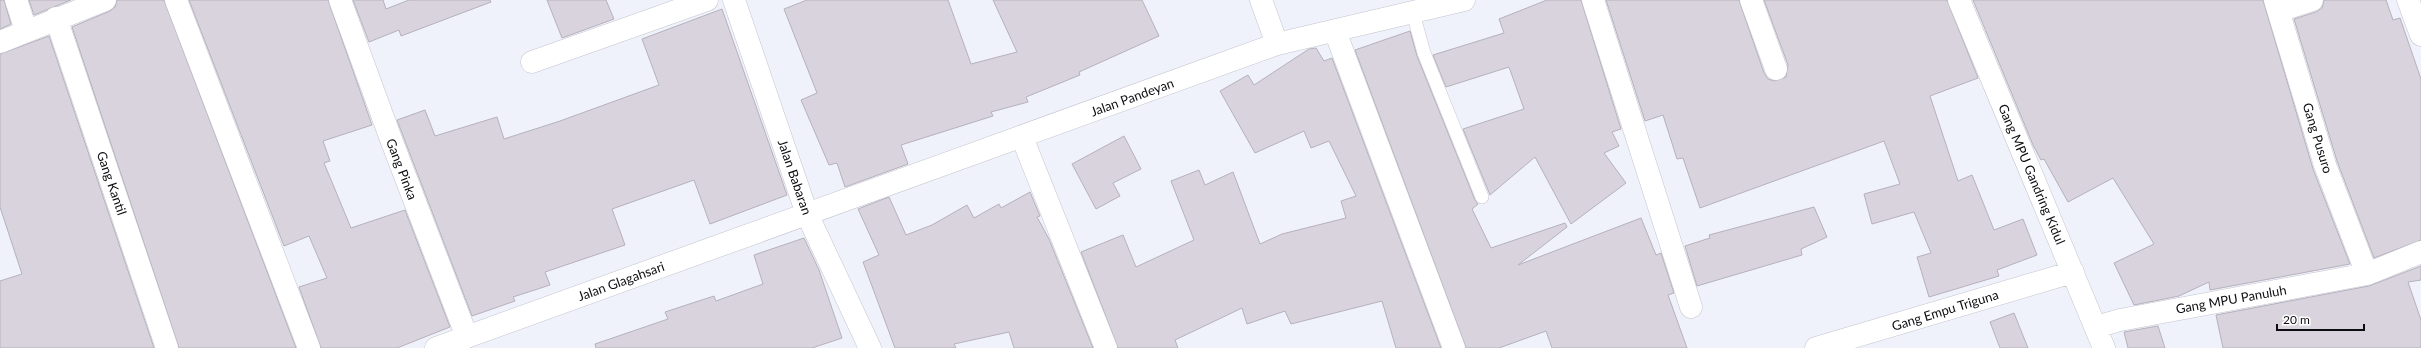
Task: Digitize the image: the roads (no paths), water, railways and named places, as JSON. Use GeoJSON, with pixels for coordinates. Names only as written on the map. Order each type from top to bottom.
{"type":"FeatureCollection","features":[{"type":"Feature","properties":{"kind":"street"},"geometry":{"type":"LineString","coordinates":[[16,0],[26,30]]}},
{"type":"Feature","properties":{"kind":"street"},"geometry":{"type":"LineString","coordinates":[[0,42],[26,30],[105,0]]}},
{"type":"Feature","properties":{"kind":"street"},"geometry":{"type":"LineString","coordinates":[[176,0],[308,348]]}},
{"type":"Feature","properties":{"kind":"street","name":"Gang Pinka"},"geometry":{"type":"LineString","coordinates":[[340,0],[392,142],[467,337]]}},
{"type":"Feature","properties":{"kind":"street"},"geometry":{"type":"LineString","coordinates":[[532,62],[707,0]]}},
{"type":"Feature","properties":{"kind":"street","name":"Jalan Babaran"},"geometry":{"type":"LineString","coordinates":[[734,0],[807,214],[870,348]]}},
{"type":"Feature","properties":{"kind":"street"},"geometry":{"type":"LineString","coordinates":[[1261,0],[1277,44]]}},
{"type":"Feature","properties":{"kind":"street","name":"Jalan Pandeyan"},"geometry":{"type":"LineString","coordinates":[[807,214],[1277,44],[1464,0]]}},
{"type":"Feature","properties":{"kind":"street"},"geometry":{"type":"LineString","coordinates":[[1593,0],[1690,307]]}},
{"type":"Feature","properties":{"kind":"street"},"geometry":{"type":"LineString","coordinates":[[1751,0],[1776,70]]}},
{"type":"Feature","properties":{"kind":"street","name":"Gang MPU Gandring Kidul"},"geometry":{"type":"LineString","coordinates":[[1959,0],[2104,348]]}},
{"type":"Feature","properties":{"kind":"street"},"geometry":{"type":"LineString","coordinates":[[2277,6],[2312,0]]}},
{"type":"Feature","properties":{"kind":"street"},"geometry":{"type":"LineString","coordinates":[[2408,0],[2421,35]]}},
{"type":"Feature","properties":{"kind":"street","name":"Gang Pusuro"},"geometry":{"type":"LineString","coordinates":[[2277,6],[2325,164],[2367,274]]}},
{"type":"Feature","properties":{"kind":"street","name":"Gang Kantil"},"geometry":{"type":"LineString","coordinates":[[56,18],[167,348]]}},
{"type":"Feature","properties":{"kind":"street"},"geometry":{"type":"LineString","coordinates":[[1335,31],[1454,348]]}},
{"type":"Feature","properties":{"kind":"street"},"geometry":{"type":"LineString","coordinates":[[1022,137],[1106,348]]}},
{"type":"Feature","properties":{"kind":"street","name":"Jalan Glagahsari"},"geometry":{"type":"LineString","coordinates":[[436,348],[807,214]]}},
{"type":"Feature","properties":{"kind":"street","name":"Gang MPU Panuluh"},"geometry":{"type":"LineString","coordinates":[[2096,327],[2120,320],[2367,274],[2421,252]]}},
{"type":"Feature","properties":{"kind":"street","name":"Gang Empu Triguna"},"geometry":{"type":"LineString","coordinates":[[1816,348],[1863,341],[2073,272]]}},
{"type":"Feature","properties":{"kind":"lane"},"geometry":{"type":"LineString","coordinates":[[1413,13],[1424,53],[1482,197]]}}]}
